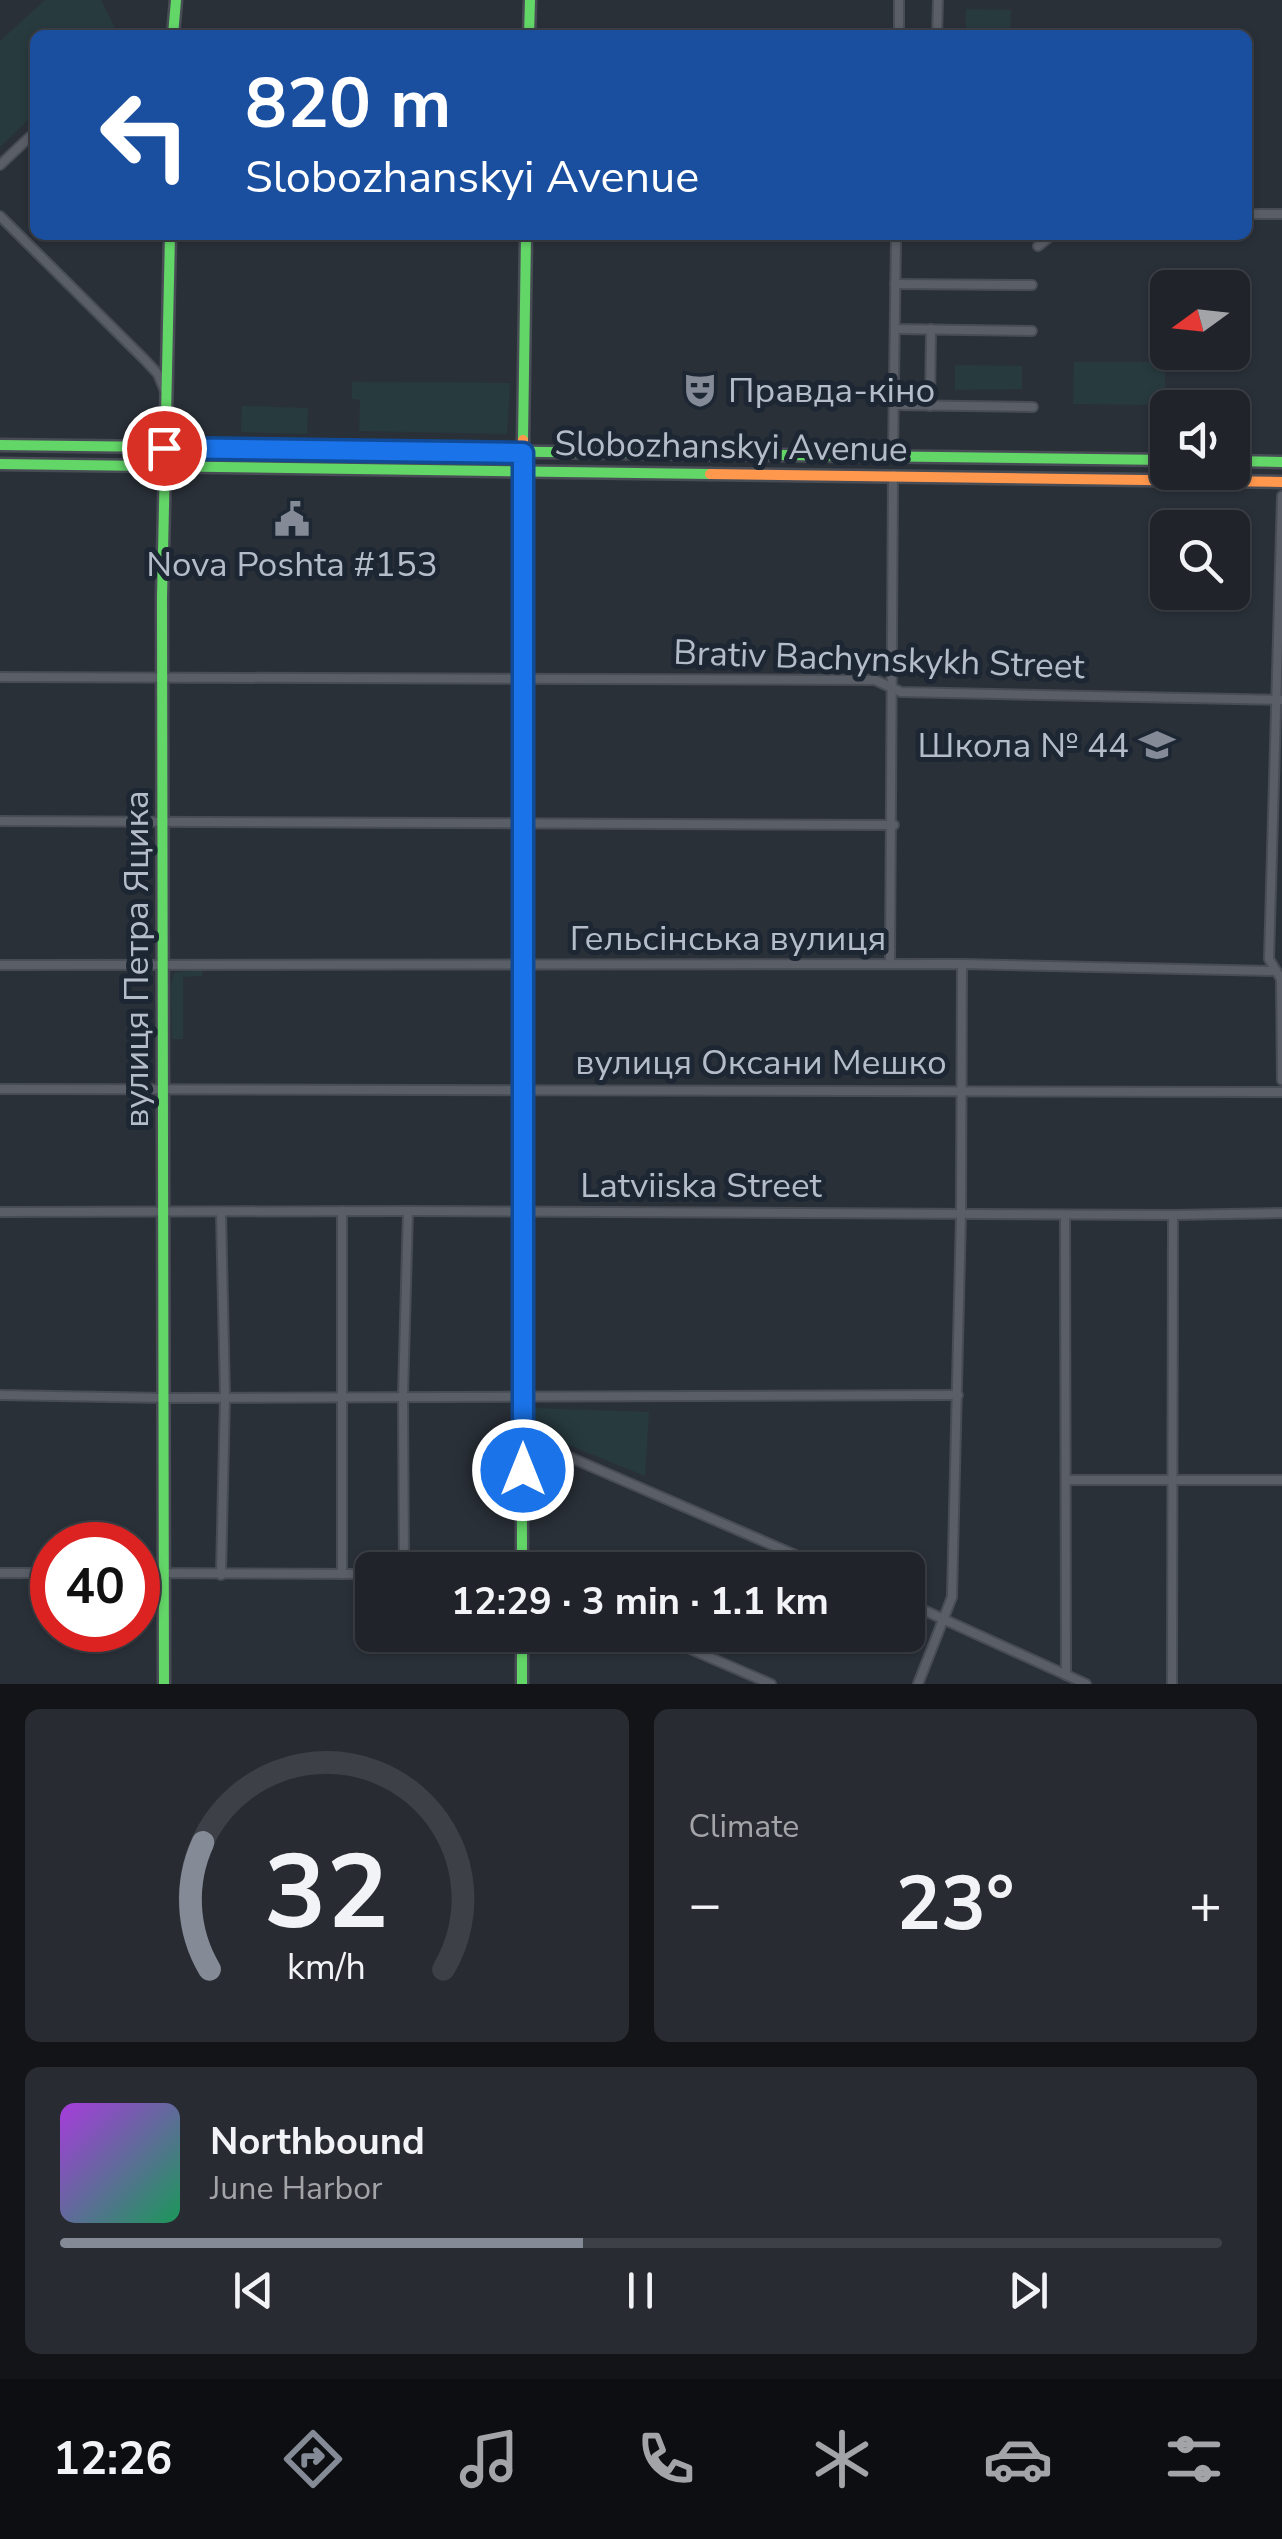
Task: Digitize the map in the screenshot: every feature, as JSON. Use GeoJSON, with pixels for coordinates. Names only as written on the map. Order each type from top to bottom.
{"type":"FeatureCollection","features":[{"type":"Feature","properties":{"kind":"street"},"geometry":{"type":"LineString","coordinates":[[173,30],[176,0]]}},
{"type":"Feature","properties":{"kind":"street"},"geometry":{"type":"LineString","coordinates":[[529,30],[530,0]]}},
{"type":"Feature","properties":{"kind":"street"},"geometry":{"type":"LineString","coordinates":[[899,0],[899,30]]}},
{"type":"Feature","properties":{"kind":"street"},"geometry":{"type":"LineString","coordinates":[[937,30],[938,0]]}},
{"type":"Feature","properties":{"kind":"street"},"geometry":{"type":"LineString","coordinates":[[0,165],[30,137]]}},
{"type":"Feature","properties":{"kind":"street"},"geometry":{"type":"LineString","coordinates":[[1252,214],[1282,214]]}},
{"type":"Feature","properties":{"kind":"street"},"geometry":{"type":"LineString","coordinates":[[0,216],[144,359],[158,374],[165,391]]}},
{"type":"Feature","properties":{"kind":"street","name":"вулиця Петра Яцика"},"geometry":{"type":"LineString","coordinates":[[164,1684],[162,678],[170,240]]}},
{"type":"Feature","properties":{"kind":"street"},"geometry":{"type":"LineString","coordinates":[[522,1552],[522,471],[526,240]]}},
{"type":"Feature","properties":{"kind":"street"},"geometry":{"type":"LineString","coordinates":[[893,457],[896,240]]}},
{"type":"Feature","properties":{"kind":"street"},"geometry":{"type":"LineString","coordinates":[[1038,246],[1046,240]]}},
{"type":"Feature","properties":{"kind":"street"},"geometry":{"type":"LineString","coordinates":[[896,284],[1032,285]]}},
{"type":"Feature","properties":{"kind":"street"},"geometry":{"type":"LineString","coordinates":[[895,329],[1032,331]]}},
{"type":"Feature","properties":{"kind":"street"},"geometry":{"type":"LineString","coordinates":[[930,330],[930,406]]}},
{"type":"Feature","properties":{"kind":"street"},"geometry":{"type":"LineString","coordinates":[[894,405],[1033,407]]}},
{"type":"Feature","properties":{"kind":"street","name":"Slobozhanskyi Avenue"},"geometry":{"type":"LineString","coordinates":[[0,445],[1150,460]]}},
{"type":"Feature","properties":{"kind":"street"},"geometry":{"type":"LineString","coordinates":[[1250,461],[1282,462]]}},
{"type":"Feature","properties":{"kind":"street","name":"Slobozhanskyi Avenue"},"geometry":{"type":"LineString","coordinates":[[0,464],[1282,482]]}},
{"type":"Feature","properties":{"kind":"street"},"geometry":{"type":"LineString","coordinates":[[890,964],[894,475]]}},
{"type":"Feature","properties":{"kind":"street"},"geometry":{"type":"LineString","coordinates":[[1282,496],[1269,959],[1280,977],[1282,1080]]}},
{"type":"Feature","properties":{"kind":"street","name":"Brativ Bachynskykh Street"},"geometry":{"type":"LineString","coordinates":[[0,678],[875,680],[901,692],[1279,700]]}},
{"type":"Feature","properties":{"kind":"street"},"geometry":{"type":"LineString","coordinates":[[0,821],[894,824]]}},
{"type":"Feature","properties":{"kind":"street"},"geometry":{"type":"LineString","coordinates":[[918,1684],[952,1597],[962,1214],[962,964]]}},
{"type":"Feature","properties":{"kind":"street","name":"Гельсінська вулиця"},"geometry":{"type":"LineString","coordinates":[[0,966],[962,964],[1280,977]]}},
{"type":"Feature","properties":{"kind":"street","name":"вулиця Оксани Мешко"},"geometry":{"type":"LineString","coordinates":[[0,1090],[1282,1092]]}},
{"type":"Feature","properties":{"kind":"street"},"geometry":{"type":"LineString","coordinates":[[404,1552],[408,1211]]}},
{"type":"Feature","properties":{"kind":"street","name":"Latviiska Street"},"geometry":{"type":"LineString","coordinates":[[0,1212],[1282,1212]]}},
{"type":"Feature","properties":{"kind":"street"},"geometry":{"type":"LineString","coordinates":[[342,1212],[342,1574]]}},
{"type":"Feature","properties":{"kind":"street"},"geometry":{"type":"LineString","coordinates":[[221,1575],[222,1213]]}},
{"type":"Feature","properties":{"kind":"street"},"geometry":{"type":"LineString","coordinates":[[1064,1215],[1066,1676]]}},
{"type":"Feature","properties":{"kind":"street"},"geometry":{"type":"LineString","coordinates":[[1172,1684],[1173,1215]]}},
{"type":"Feature","properties":{"kind":"street"},"geometry":{"type":"LineString","coordinates":[[0,1395],[165,1398],[958,1394]]}},
{"type":"Feature","properties":{"kind":"street"},"geometry":{"type":"LineString","coordinates":[[523,1437],[788,1552]]}},
{"type":"Feature","properties":{"kind":"street"},"geometry":{"type":"LineString","coordinates":[[1066,1480],[1282,1480]]}},
{"type":"Feature","properties":{"kind":"street"},"geometry":{"type":"LineString","coordinates":[[0,1572],[30,1573]]}},
{"type":"Feature","properties":{"kind":"street"},"geometry":{"type":"LineString","coordinates":[[160,1573],[355,1574]]}},
{"type":"Feature","properties":{"kind":"street"},"geometry":{"type":"LineString","coordinates":[[925,1611],[1086,1684]]}},
{"type":"Feature","properties":{"kind":"street"},"geometry":{"type":"LineString","coordinates":[[522,1652],[522,1684]]}},
{"type":"Feature","properties":{"kind":"street"},"geometry":{"type":"LineString","coordinates":[[697,1652],[771,1684]]}},
{"type":"Feature","properties":{"kind":"green space"},"geometry":{"type":"Polygon","coordinates":[[[45,0],[101,0],[116,30],[30,30],[30,118],[0,147],[0,41],[45,0]]]}},
{"type":"Feature","properties":{"kind":"green space"},"geometry":{"type":"Polygon","coordinates":[[[966,9],[1011,10],[1010,30],[966,30],[966,9]]]}},
{"type":"Feature","properties":{"kind":"green space"},"geometry":{"type":"Polygon","coordinates":[[[1074,362],[1150,362],[1150,370],[1165,370],[1165,390],[1150,390],[1150,405],[1073,404],[1074,362]]]}},
{"type":"Feature","properties":{"kind":"green space"},"geometry":{"type":"Polygon","coordinates":[[[955,365],[1022,366],[1022,389],[955,390],[955,365]]]}},
{"type":"Feature","properties":{"kind":"green space"},"geometry":{"type":"Polygon","coordinates":[[[352,382],[510,383],[507,434],[359,431],[360,400],[352,399],[352,382]]]}},
{"type":"Feature","properties":{"kind":"green space"},"geometry":{"type":"Polygon","coordinates":[[[242,406],[308,408],[307,434],[241,432],[242,406]]]}},
{"type":"Feature","properties":{"kind":"green space"},"geometry":{"type":"Polygon","coordinates":[[[202,969],[202,976],[183,977],[183,1039],[172,1039],[174,973],[202,969]]]}},
{"type":"Feature","properties":{"kind":"green space"},"geometry":{"type":"Polygon","coordinates":[[[532,1408],[649,1412],[645,1476],[532,1430],[532,1408]]]}},
{"type":"Feature","properties":{"kind":"traffic: fast"},"geometry":{"type":"LineString","coordinates":[[173,30],[176,0]]}},
{"type":"Feature","properties":{"kind":"traffic: fast"},"geometry":{"type":"LineString","coordinates":[[529,30],[530,0]]}},
{"type":"Feature","properties":{"kind":"traffic: fast"},"geometry":{"type":"LineString","coordinates":[[164,1684],[162,597],[170,240]]}},
{"type":"Feature","properties":{"kind":"traffic: fast"},"geometry":{"type":"LineString","coordinates":[[523,440],[526,240]]}},
{"type":"Feature","properties":{"kind":"traffic: fast"},"geometry":{"type":"LineString","coordinates":[[0,445],[1150,460]]}},
{"type":"Feature","properties":{"kind":"traffic: fast"},"geometry":{"type":"LineString","coordinates":[[1250,461],[1282,462]]}},
{"type":"Feature","properties":{"kind":"traffic: fast"},"geometry":{"type":"LineString","coordinates":[[0,464],[710,474]]}},
{"type":"Feature","properties":{"kind":"traffic: fast"},"geometry":{"type":"LineString","coordinates":[[521,799],[522,1552]]}},
{"type":"Feature","properties":{"kind":"traffic: fast"},"geometry":{"type":"LineString","coordinates":[[522,1652],[522,1684]]}},
{"type":"Feature","properties":{"kind":"traffic: slow"},"geometry":{"type":"LineString","coordinates":[[521,799],[523,440]]}},
{"type":"Feature","properties":{"kind":"traffic: slow"},"geometry":{"type":"LineString","coordinates":[[710,474],[1282,482]]}},
{"type":"Feature","properties":{"kind":"place","name":"Правда-кіно"},"geometry":{"type":"Point","coordinates":[700,390]}},
{"type":"Feature","properties":{"kind":"place","name":"Nova Poshta #153"},"geometry":{"type":"Point","coordinates":[292,519]}},
{"type":"Feature","properties":{"kind":"place","name":"Школа № 44"},"geometry":{"type":"Point","coordinates":[1157,745]}},
{"type":"Feature","properties":{"kind":"route"},"geometry":{"type":"LineString","coordinates":[[164,448],[523,453],[523,1470]]}}]}
